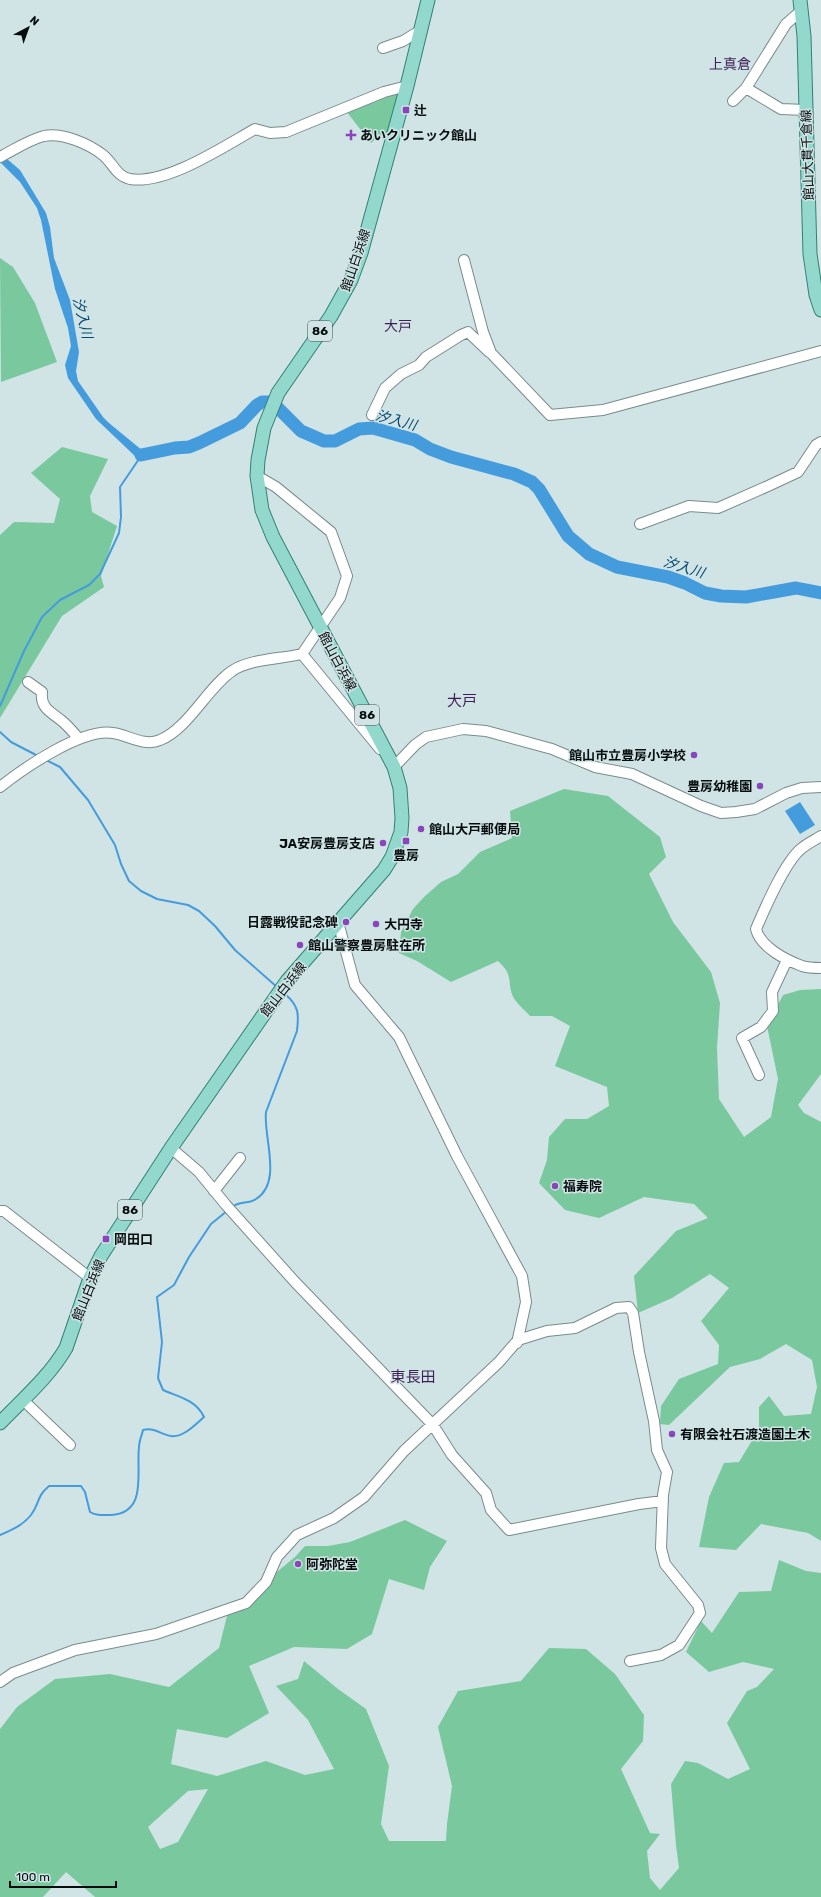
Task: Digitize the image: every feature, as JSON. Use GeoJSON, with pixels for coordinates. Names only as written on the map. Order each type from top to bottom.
{"type":"FeatureCollection","features":[{"type":"Feature","properties":{"kind":"main road","name":"館山白浜線"},"geometry":{"type":"LineString","coordinates":[[0,1423],[50,1372],[66,1348],[90,1278],[107,1246],[171,1148],[272,1001],[287,981],[384,870],[397,846],[401,832],[402,803],[400,788],[394,767],[273,537],[262,510],[257,476],[258,460],[264,428],[278,393],[331,316],[351,280],[361,253],[407,86],[428,0]]}},
{"type":"Feature","properties":{"kind":"main road","name":"館山大貫千倉線"},"geometry":{"type":"LineString","coordinates":[[801,5],[806,110],[810,254],[814,289],[821,310]]}},
{"type":"Feature","properties":{"kind":"street"},"geometry":{"type":"LineString","coordinates":[[733,101],[746,88],[786,24],[801,5]]}},
{"type":"Feature","properties":{"kind":"street"},"geometry":{"type":"LineString","coordinates":[[384,48],[403,41],[421,30]]}},
{"type":"Feature","properties":{"kind":"street"},"geometry":{"type":"LineString","coordinates":[[4,155],[44,136],[62,137],[87,146],[104,156],[120,175],[128,178],[148,178],[188,165],[255,129],[270,133],[286,132],[384,92],[407,86]]}},
{"type":"Feature","properties":{"kind":"street"},"geometry":{"type":"LineString","coordinates":[[746,88],[781,109],[806,110]]}},
{"type":"Feature","properties":{"kind":"street"},"geometry":{"type":"LineString","coordinates":[[464,260],[491,353]]}},
{"type":"Feature","properties":{"kind":"street"},"geometry":{"type":"LineString","coordinates":[[372,415],[385,388],[401,374],[419,365],[426,357],[468,332],[491,353],[550,415],[603,410],[821,351]]}},
{"type":"Feature","properties":{"kind":"street"},"geometry":{"type":"LineString","coordinates":[[640,524],[689,506],[718,508],[768,486],[798,472],[816,445],[821,442]]}},
{"type":"Feature","properties":{"kind":"street"},"geometry":{"type":"LineString","coordinates":[[0,787],[32,765],[71,742],[101,733],[113,732],[144,742],[153,743],[162,740],[196,710],[231,671],[245,665],[302,654],[340,598],[347,576],[331,532],[276,487],[257,476]]}},
{"type":"Feature","properties":{"kind":"street"},"geometry":{"type":"LineString","coordinates":[[302,654],[394,767],[415,745],[426,737],[463,730],[478,730],[552,749],[595,767],[632,774],[701,806],[721,813],[755,809],[786,793],[802,788],[821,787]]}},
{"type":"Feature","properties":{"kind":"street"},"geometry":{"type":"LineString","coordinates":[[28,682],[42,692],[41,700],[46,710],[63,721],[79,740]]}},
{"type":"Feature","properties":{"kind":"street"},"geometry":{"type":"LineString","coordinates":[[821,836],[801,848],[792,860],[774,891],[756,929],[762,941],[787,960],[804,967],[821,968]]}},
{"type":"Feature","properties":{"kind":"street"},"geometry":{"type":"LineString","coordinates":[[338,922],[355,985],[399,1037],[456,1156],[522,1276],[526,1302],[517,1343]]}},
{"type":"Feature","properties":{"kind":"street"},"geometry":{"type":"LineString","coordinates":[[759,1075],[742,1038],[761,1027],[773,1011],[772,992],[787,960]]}},
{"type":"Feature","properties":{"kind":"street"},"geometry":{"type":"LineString","coordinates":[[171,1148],[199,1172],[233,1214],[433,1425],[452,1455],[486,1493],[491,1510],[509,1530],[639,1504],[663,1501]]}},
{"type":"Feature","properties":{"kind":"street"},"geometry":{"type":"LineString","coordinates":[[214,1191],[240,1158]]}},
{"type":"Feature","properties":{"kind":"street"},"geometry":{"type":"LineString","coordinates":[[0,1211],[4,1211],[90,1278]]}},
{"type":"Feature","properties":{"kind":"street"},"geometry":{"type":"LineString","coordinates":[[0,1682],[14,1673],[75,1650],[163,1632],[246,1603],[266,1582],[277,1557],[297,1535],[334,1518],[364,1497],[404,1451],[433,1425],[517,1343],[518,1340],[547,1331],[575,1328],[616,1308],[629,1307],[633,1314],[639,1352],[654,1421],[657,1450],[667,1472],[660,1542],[665,1564],[698,1605],[700,1613],[679,1645],[661,1655],[630,1661]]}},
{"type":"Feature","properties":{"kind":"street"},"geometry":{"type":"LineString","coordinates":[[23,1400],[70,1445]]}},
{"type":"Feature","properties":{"kind":"green space"},"geometry":{"type":"Polygon","coordinates":[[[401,91],[388,135],[379,136],[371,143],[346,111],[401,91]]]}},
{"type":"Feature","properties":{"kind":"green space"},"geometry":{"type":"Polygon","coordinates":[[[0,258],[13,267],[35,303],[57,362],[1,382],[0,258]]]}},
{"type":"Feature","properties":{"kind":"green space"},"geometry":{"type":"Polygon","coordinates":[[[62,447],[108,459],[90,496],[92,512],[117,526],[101,576],[104,587],[62,616],[0,718],[0,535],[14,522],[54,523],[60,499],[31,473],[62,447]]]}},
{"type":"Feature","properties":{"kind":"green space"},"geometry":{"type":"Polygon","coordinates":[[[564,789],[608,796],[660,837],[666,857],[649,874],[673,922],[711,972],[720,1003],[717,1048],[719,1099],[744,1137],[771,1117],[778,1079],[767,1026],[783,995],[800,990],[821,989],[821,1074],[798,1105],[804,1113],[821,1122],[821,1541],[808,1533],[761,1524],[736,1550],[699,1547],[709,1497],[724,1463],[739,1462],[759,1429],[759,1407],[769,1396],[784,1416],[811,1414],[817,1387],[812,1360],[786,1344],[760,1359],[730,1367],[669,1425],[660,1424],[661,1406],[679,1379],[718,1364],[719,1345],[701,1321],[729,1288],[710,1274],[672,1298],[638,1313],[634,1276],[676,1231],[708,1218],[694,1204],[644,1197],[599,1218],[565,1210],[539,1183],[547,1160],[549,1137],[565,1119],[587,1119],[609,1106],[607,1087],[555,1066],[570,1026],[552,1016],[530,1016],[515,1000],[512,994],[509,976],[498,961],[451,982],[417,961],[399,953],[401,932],[413,909],[424,897],[441,882],[458,874],[480,852],[512,838],[510,811],[564,789]]]}},
{"type":"Feature","properties":{"kind":"green space"},"geometry":{"type":"Polygon","coordinates":[[[405,1520],[447,1541],[430,1567],[424,1590],[389,1579],[372,1634],[347,1649],[294,1647],[249,1666],[269,1713],[227,1738],[177,1729],[171,1764],[217,1776],[266,1761],[305,1775],[334,1769],[308,1720],[276,1686],[298,1679],[304,1661],[338,1689],[366,1709],[389,1766],[381,1824],[389,1841],[446,1841],[452,1786],[438,1727],[458,1691],[521,1681],[549,1648],[586,1649],[615,1674],[644,1715],[643,1741],[621,1769],[650,1833],[660,1834],[647,1851],[650,1878],[660,1890],[679,1868],[671,1784],[685,1761],[698,1763],[728,1779],[750,1769],[727,1723],[747,1691],[757,1687],[774,1669],[743,1662],[709,1672],[686,1652],[701,1621],[712,1633],[739,1592],[771,1591],[779,1560],[806,1571],[821,1573],[821,1897],[95,1897],[66,1872],[43,1897],[0,1897],[0,1729],[17,1707],[55,1679],[110,1674],[169,1687],[219,1648],[228,1612],[295,1557],[305,1546],[328,1546],[350,1542],[405,1520]],[[208,1789],[188,1791],[148,1827],[160,1849],[178,1842],[208,1789]]]}},
{"type":"Feature","properties":{"kind":"water"},"geometry":{"type":"Polygon","coordinates":[[[0,153],[20,170],[46,213],[50,227],[54,258],[70,300],[79,352],[76,371],[78,381],[103,417],[143,451],[158,452],[152,456],[137,458],[96,419],[68,378],[65,365],[71,346],[68,328],[55,289],[41,220],[37,208],[20,182],[0,162],[0,153]]]}},
{"type":"Feature","properties":{"kind":"water"},"geometry":{"type":"Polygon","coordinates":[[[800,802],[815,825],[800,834],[785,811],[800,802]]]}},
{"type":"Feature","properties":{"kind":"waterway","name":"汐入川"},"geometry":{"type":"LineString","coordinates":[[141,455],[175,448],[189,447],[199,443],[240,423],[257,405],[262,402],[268,402],[277,407],[301,431],[324,441],[335,441],[359,429],[373,428],[415,440],[430,449],[451,457],[514,474],[532,482],[539,489],[568,536],[589,554],[617,567],[668,577],[685,583],[705,593],[721,596],[746,597],[796,588],[821,593]]}},
{"type":"Feature","properties":{"kind":"waterway"},"geometry":{"type":"LineString","coordinates":[[0,706],[24,651],[42,617],[60,600],[89,585],[100,574],[119,533],[121,517],[120,487],[141,456]]}},
{"type":"Feature","properties":{"kind":"waterway"},"geometry":{"type":"LineString","coordinates":[[0,732],[11,742],[38,756]]}},
{"type":"Feature","properties":{"kind":"waterway"},"geometry":{"type":"LineString","coordinates":[[46,760],[60,767],[88,800],[115,845],[121,864],[129,881],[141,891],[157,899],[188,905],[199,911],[215,926],[235,950],[277,987]]}},
{"type":"Feature","properties":{"kind":"waterway"},"geometry":{"type":"LineString","coordinates":[[232,1207],[256,1199],[264,1191],[269,1182],[270,1158],[266,1112],[298,1025],[298,1015],[295,1006],[290,998],[285,994]]}},
{"type":"Feature","properties":{"kind":"waterway"},"geometry":{"type":"LineString","coordinates":[[0,1535],[17,1527],[28,1519],[34,1511],[42,1493],[49,1486],[81,1486],[85,1492],[90,1512],[100,1515],[123,1513],[131,1507],[138,1490],[138,1457],[139,1445],[143,1430],[154,1430],[167,1435],[176,1436],[185,1433],[204,1417],[201,1411],[192,1403],[163,1390],[158,1378],[162,1342],[157,1297],[174,1285],[189,1257],[211,1224],[227,1211]]}},
{"type":"Feature","properties":{"kind":"place","name":"辻"},"geometry":{"type":"Point","coordinates":[406,110]}},
{"type":"Feature","properties":{"kind":"place","name":"あいクリニック館山"},"geometry":{"type":"Point","coordinates":[351,135]}},
{"type":"Feature","properties":{"kind":"place","name":"館山市立豊房小学校"},"geometry":{"type":"Point","coordinates":[694,755]}},
{"type":"Feature","properties":{"kind":"place","name":"豊房幼稚園"},"geometry":{"type":"Point","coordinates":[760,786]}},
{"type":"Feature","properties":{"kind":"place","name":"館山大戸郵便局"},"geometry":{"type":"Point","coordinates":[421,829]}},
{"type":"Feature","properties":{"kind":"place","name":"豊房"},"geometry":{"type":"Point","coordinates":[406,841]}},
{"type":"Feature","properties":{"kind":"place","name":"JA安房豊房支店"},"geometry":{"type":"Point","coordinates":[383,843]}},
{"type":"Feature","properties":{"kind":"place","name":"日露戦役記念碑"},"geometry":{"type":"Point","coordinates":[346,922]}},
{"type":"Feature","properties":{"kind":"place","name":"大円寺"},"geometry":{"type":"Point","coordinates":[376,924]}},
{"type":"Feature","properties":{"kind":"place","name":"館山警察豊房駐在所"},"geometry":{"type":"Point","coordinates":[300,945]}},
{"type":"Feature","properties":{"kind":"place","name":"福寿院"},"geometry":{"type":"Point","coordinates":[555,1186]}},
{"type":"Feature","properties":{"kind":"place","name":"岡田口"},"geometry":{"type":"Point","coordinates":[106,1239]}},
{"type":"Feature","properties":{"kind":"place","name":"有限会社石渡造園土木"},"geometry":{"type":"Point","coordinates":[672,1434]}},
{"type":"Feature","properties":{"kind":"place","name":"阿弥陀堂"},"geometry":{"type":"Point","coordinates":[298,1564]}},
{"type":"Feature","properties":{"kind":"district","name":"上真倉"},"geometry":{"type":"Point","coordinates":[730,64]}},
{"type":"Feature","properties":{"kind":"district","name":"大戸"},"geometry":{"type":"Point","coordinates":[398,326]}},
{"type":"Feature","properties":{"kind":"district","name":"大戸"},"geometry":{"type":"Point","coordinates":[462,701]}},
{"type":"Feature","properties":{"kind":"district","name":"東長田"},"geometry":{"type":"Point","coordinates":[413,1377]}}]}
